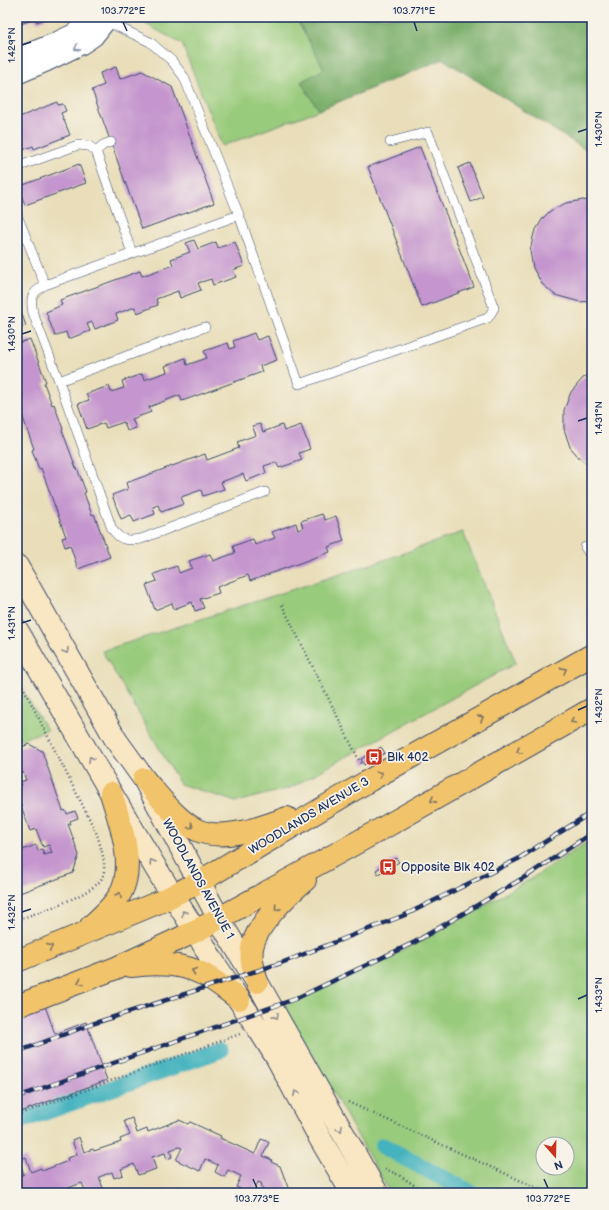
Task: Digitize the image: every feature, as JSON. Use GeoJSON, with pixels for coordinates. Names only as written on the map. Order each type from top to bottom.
{"type":"FeatureCollection","features":[{"type":"Feature","properties":{"kind":"main road","name":"WOODLANDS AVENUE 1"},"geometry":{"type":"LineString","coordinates":[[17,566],[116,740],[144,779],[219,919],[257,982],[377,1193]]}},
{"type":"Feature","properties":{"kind":"main road"},"geometry":{"type":"LineString","coordinates":[[17,630],[110,793],[172,895],[196,931],[212,960],[277,1058],[321,1140],[352,1193]]}},
{"type":"Feature","properties":{"kind":"main road","name":"WOODLANDS AVENUE 3"},"geometry":{"type":"LineString","coordinates":[[17,961],[128,915],[199,882],[370,780],[592,654]]}},
{"type":"Feature","properties":{"kind":"main road"},"geometry":{"type":"LineString","coordinates":[[17,1006],[116,968],[196,931],[349,847],[592,710]]}},
{"type":"Feature","properties":{"kind":"main road"},"geometry":{"type":"LineString","coordinates":[[144,779],[163,801],[186,823],[197,830],[210,833],[230,834],[255,829],[298,814],[346,794]]}},
{"type":"Feature","properties":{"kind":"main road"},"geometry":{"type":"LineString","coordinates":[[82,933],[114,903],[122,891],[125,882],[127,863],[126,850],[120,824],[110,793]]}},
{"type":"Feature","properties":{"kind":"main road"},"geometry":{"type":"LineString","coordinates":[[257,982],[252,958],[252,949],[254,939],[259,930],[298,886],[349,847]]}},
{"type":"Feature","properties":{"kind":"main road"},"geometry":{"type":"LineString","coordinates":[[116,968],[175,965],[205,975],[239,999]]}},
{"type":"Feature","properties":{"kind":"street"},"geometry":{"type":"LineString","coordinates":[[17,57],[56,42],[102,19]]}},
{"type":"Feature","properties":{"kind":"street"},"geometry":{"type":"LineString","coordinates":[[17,75],[47,62],[94,38],[102,19]]}},
{"type":"Feature","properties":{"kind":"lane"},"geometry":{"type":"LineString","coordinates":[[102,19],[150,42],[172,61],[184,77],[239,215],[299,384],[488,318],[494,308],[428,132],[390,142]]}},
{"type":"Feature","properties":{"kind":"lane"},"geometry":{"type":"LineString","coordinates":[[96,151],[103,145],[111,142]]}},
{"type":"Feature","properties":{"kind":"lane"},"geometry":{"type":"LineString","coordinates":[[17,167],[78,145],[88,146],[96,151],[132,253]]}},
{"type":"Feature","properties":{"kind":"lane"},"geometry":{"type":"LineString","coordinates":[[17,215],[45,285]]}},
{"type":"Feature","properties":{"kind":"lane"},"geometry":{"type":"LineString","coordinates":[[239,215],[45,285],[34,293],[32,298],[32,306],[33,313],[112,529],[122,539],[129,541],[141,539],[265,492]]}},
{"type":"Feature","properties":{"kind":"lane"},"geometry":{"type":"LineString","coordinates":[[59,381],[206,327]]}},
{"type":"Feature","properties":{"kind":"lane"},"geometry":{"type":"LineString","coordinates":[[584,547],[592,558]]}},
{"type":"Feature","properties":{"kind":"path"},"geometry":{"type":"LineString","coordinates":[[282,605],[358,760],[370,780]]}},
{"type":"Feature","properties":{"kind":"path"},"geometry":{"type":"LineString","coordinates":[[17,675],[97,834],[105,861],[102,878],[96,886],[72,898],[17,920]]}},
{"type":"Feature","properties":{"kind":"path"},"geometry":{"type":"LineString","coordinates":[[17,1115],[240,1034],[243,1040]]}},
{"type":"Feature","properties":{"kind":"path"},"geometry":{"type":"LineString","coordinates":[[343,1100],[548,1193]]}},
{"type":"Feature","properties":{"kind":"path"},"geometry":{"type":"LineString","coordinates":[[380,1166],[399,1175],[426,1193]]}},
{"type":"Feature","properties":{"kind":"green space"},"geometry":{"type":"Polygon","coordinates":[[[133,17],[295,17],[325,69],[301,82],[319,110],[222,146],[182,44],[133,17]]]}},
{"type":"Feature","properties":{"kind":"green space"},"geometry":{"type":"Polygon","coordinates":[[[296,17],[592,17],[592,154],[443,59],[319,110],[301,82],[324,69],[296,17]]]}},
{"type":"Feature","properties":{"kind":"green space"},"geometry":{"type":"Polygon","coordinates":[[[463,532],[516,663],[290,788],[236,802],[180,784],[102,651],[384,560],[463,532]]]}},
{"type":"Feature","properties":{"kind":"green space"},"geometry":{"type":"Polygon","coordinates":[[[17,681],[47,730],[17,741],[17,681]]]}},
{"type":"Feature","properties":{"kind":"green space"},"geometry":{"type":"Polygon","coordinates":[[[592,839],[592,1193],[390,1193],[284,1006],[421,941],[532,878],[592,839]]]}},
{"type":"Feature","properties":{"kind":"building"},"geometry":{"type":"Polygon","coordinates":[[[17,17],[45,17],[45,19],[37,22],[35,19],[17,25],[17,17]]]}},
{"type":"Feature","properties":{"kind":"building"},"geometry":{"type":"Polygon","coordinates":[[[116,67],[120,79],[142,71],[172,87],[214,203],[142,229],[92,90],[104,85],[100,73],[116,67]]]}},
{"type":"Feature","properties":{"kind":"building"},"geometry":{"type":"Polygon","coordinates":[[[57,102],[58,105],[63,104],[66,111],[61,113],[70,135],[34,149],[33,146],[17,152],[17,118],[57,102]]]}},
{"type":"Feature","properties":{"kind":"building"},"geometry":{"type":"Polygon","coordinates":[[[420,147],[474,287],[422,307],[368,167],[420,147]]]}},
{"type":"Feature","properties":{"kind":"building"},"geometry":{"type":"Polygon","coordinates":[[[470,163],[483,197],[471,202],[458,168],[470,163]]]}},
{"type":"Feature","properties":{"kind":"building"},"geometry":{"type":"Polygon","coordinates":[[[79,164],[86,183],[25,205],[18,187],[79,164]]]}},
{"type":"Feature","properties":{"kind":"building"},"geometry":{"type":"Polygon","coordinates":[[[583,200],[592,202],[592,301],[580,302],[555,295],[542,284],[533,268],[530,251],[534,233],[543,218],[550,211],[566,203],[583,200]]]}},
{"type":"Feature","properties":{"kind":"building"},"geometry":{"type":"Polygon","coordinates":[[[194,240],[198,249],[216,242],[218,248],[235,242],[244,266],[233,270],[236,277],[213,285],[211,279],[198,283],[201,290],[180,298],[178,291],[156,299],[158,305],[137,313],[135,307],[116,314],[118,320],[95,329],[92,322],[87,324],[90,331],[68,339],[66,332],[55,336],[46,312],[62,305],[60,300],[140,271],[142,276],[173,265],[171,259],[190,252],[186,243],[194,240]]]}},
{"type":"Feature","properties":{"kind":"building"},"geometry":{"type":"Polygon","coordinates":[[[17,300],[26,326],[17,329],[17,300]]]}},
{"type":"Feature","properties":{"kind":"building"},"geometry":{"type":"Polygon","coordinates":[[[254,333],[257,340],[268,336],[277,360],[260,366],[262,372],[182,401],[180,395],[149,407],[151,412],[132,419],[136,428],[127,431],[124,422],[106,428],[104,423],[87,429],[78,404],[89,400],[86,394],[109,386],[111,392],[124,388],[122,381],[142,374],[144,380],[167,372],[165,366],[185,358],[187,365],[207,358],[204,351],[228,343],[230,349],[235,347],[233,341],[254,333]]]}},
{"type":"Feature","properties":{"kind":"building"},"geometry":{"type":"Polygon","coordinates":[[[30,339],[46,382],[44,383],[52,405],[54,404],[63,429],[62,430],[86,492],[84,493],[92,515],[94,514],[110,557],[78,569],[70,545],[65,547],[62,538],[66,537],[41,468],[39,469],[32,450],[34,449],[17,401],[17,344],[30,339]]]}},
{"type":"Feature","properties":{"kind":"building"},"geometry":{"type":"Polygon","coordinates":[[[592,373],[592,467],[582,461],[570,447],[564,429],[564,410],[571,392],[583,378],[592,373]]]}},
{"type":"Feature","properties":{"kind":"building"},"geometry":{"type":"Polygon","coordinates":[[[260,424],[263,432],[282,425],[284,431],[301,425],[310,449],[299,453],[302,460],[279,468],[276,462],[264,466],[266,473],[246,481],[243,474],[221,482],[224,489],[203,496],[201,490],[181,497],[184,504],[161,512],[158,505],[153,507],[155,514],[134,522],[131,515],[121,519],[112,495],[128,489],[126,483],[205,454],[207,460],[239,448],[237,442],[256,435],[252,426],[260,424]]]}},
{"type":"Feature","properties":{"kind":"building"},"geometry":{"type":"Polygon","coordinates":[[[322,514],[325,520],[336,516],[344,541],[328,547],[330,552],[250,581],[248,575],[217,587],[219,593],[200,599],[204,608],[195,611],[192,602],[174,609],[172,603],[155,610],[146,585],[157,581],[154,574],[177,566],[179,573],[192,568],[189,561],[210,554],[213,561],[235,553],[233,546],[253,539],[255,545],[275,538],[272,532],[296,523],[298,530],[303,528],[301,521],[322,514]]]}},
{"type":"Feature","properties":{"kind":"building"},"geometry":{"type":"Polygon","coordinates":[[[29,744],[42,751],[63,811],[65,810],[67,814],[75,811],[78,818],[70,821],[71,824],[68,824],[79,855],[73,873],[17,894],[17,852],[36,845],[38,851],[42,849],[44,855],[52,853],[49,845],[43,847],[36,829],[30,831],[17,794],[17,787],[21,786],[20,782],[26,780],[23,772],[17,774],[17,749],[29,744]]]}},
{"type":"Feature","properties":{"kind":"building"},"geometry":{"type":"Polygon","coordinates":[[[381,747],[385,753],[364,765],[361,759],[381,747]]]}},
{"type":"Feature","properties":{"kind":"building"},"geometry":{"type":"Polygon","coordinates":[[[396,858],[399,862],[378,874],[376,870],[396,858]]]}},
{"type":"Feature","properties":{"kind":"building"},"geometry":{"type":"Polygon","coordinates":[[[45,1006],[55,1034],[86,1022],[107,1080],[17,1113],[17,1017],[45,1006]]]}},
{"type":"Feature","properties":{"kind":"building"},"geometry":{"type":"Polygon","coordinates":[[[132,1118],[137,1133],[147,1129],[148,1132],[179,1120],[188,1124],[190,1122],[255,1154],[261,1139],[269,1142],[263,1156],[280,1166],[290,1193],[264,1193],[261,1183],[258,1182],[253,1193],[248,1193],[236,1187],[241,1176],[228,1170],[224,1177],[215,1172],[218,1165],[205,1159],[200,1171],[176,1160],[182,1148],[179,1147],[170,1150],[172,1157],[167,1159],[165,1153],[152,1157],[156,1169],[138,1175],[134,1164],[121,1169],[123,1175],[114,1178],[112,1172],[99,1177],[103,1188],[89,1193],[86,1193],[82,1183],[68,1188],[70,1193],[17,1193],[17,1177],[24,1174],[19,1160],[26,1157],[31,1172],[41,1168],[42,1171],[68,1161],[67,1158],[77,1155],[72,1140],[79,1137],[84,1152],[93,1149],[94,1151],[121,1142],[120,1139],[130,1135],[124,1121],[132,1118]]]}},
{"type":"Feature","properties":{"kind":"waterway"},"geometry":{"type":"LineString","coordinates":[[17,1122],[220,1050]]}},
{"type":"Feature","properties":{"kind":"waterway"},"geometry":{"type":"LineString","coordinates":[[383,1146],[471,1193]]}},
{"type":"Feature","properties":{"kind":"railway"},"geometry":{"type":"LineString","coordinates":[[17,1052],[92,1024],[281,963],[405,915],[518,859],[592,812]]}},
{"type":"Feature","properties":{"kind":"railway"},"geometry":{"type":"LineString","coordinates":[[17,1097],[295,999],[415,942],[530,874],[592,833]]}},
{"type":"Feature","properties":{"kind":"place","name":"Blk 402"},"geometry":{"type":"Point","coordinates":[374,757]}},
{"type":"Feature","properties":{"kind":"place","name":"Opposite Blk 402"},"geometry":{"type":"Point","coordinates":[388,867]}}]}
